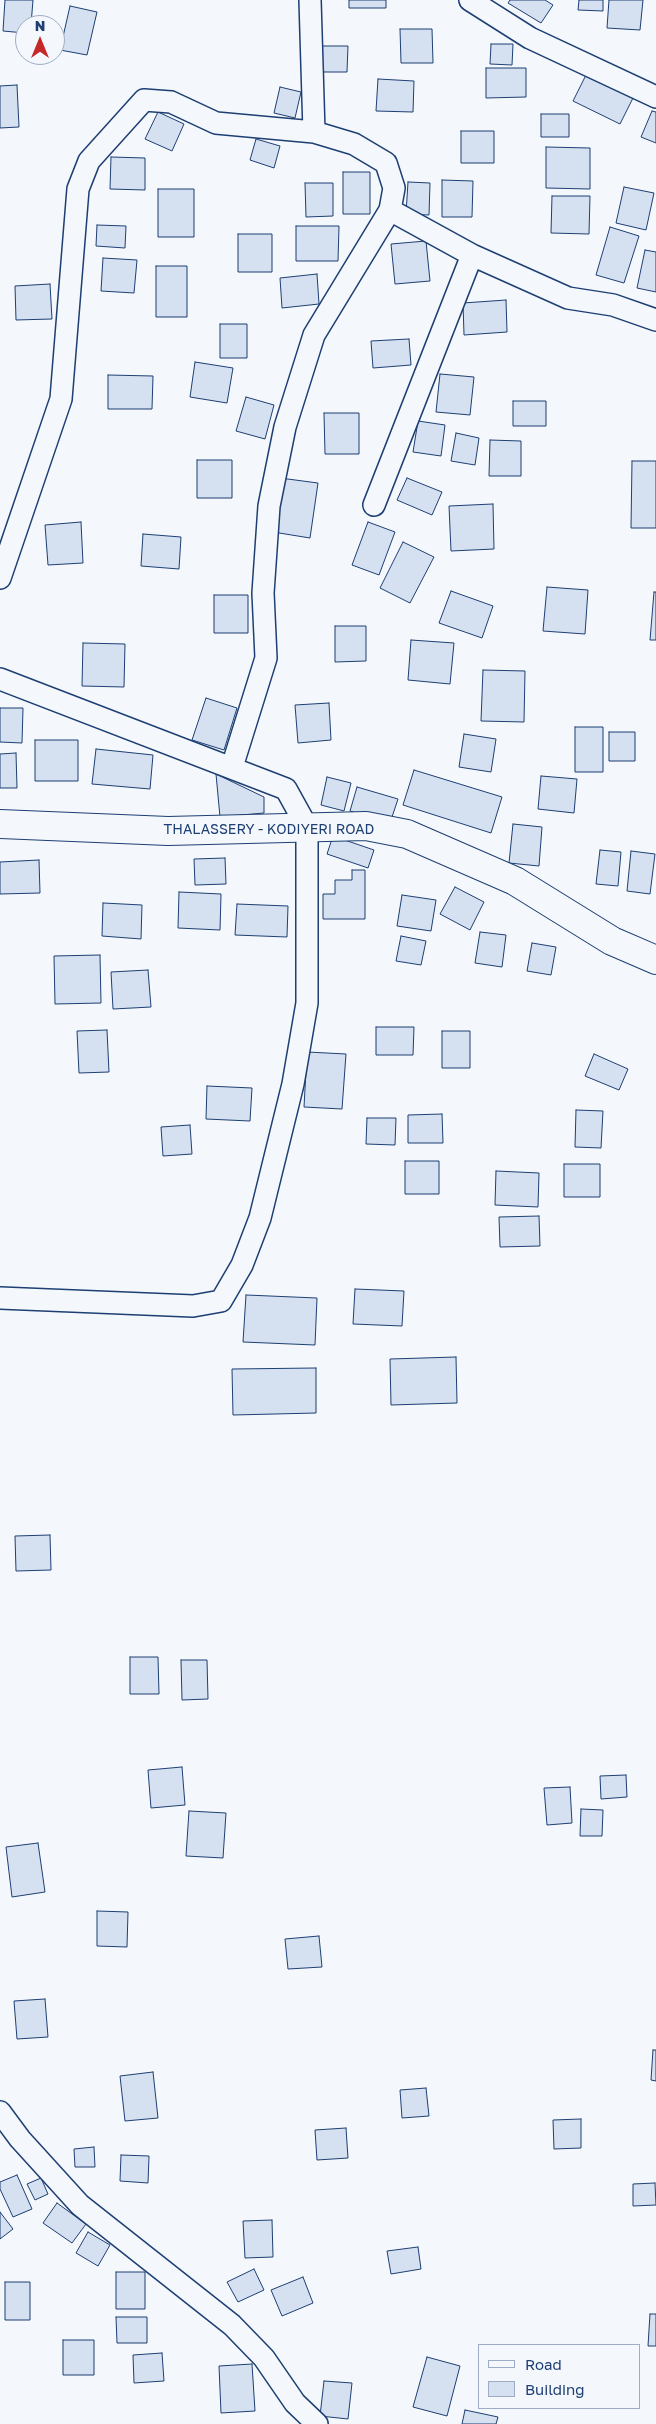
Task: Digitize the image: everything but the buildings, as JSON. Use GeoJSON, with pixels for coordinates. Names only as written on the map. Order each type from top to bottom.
{"type":"FeatureCollection","features":[{"type":"Feature","properties":{"kind":"main road","name":"THALASSERY - KODIYERI ROAD"},"geometry":{"type":"LineString","coordinates":[[0,824],[168,831],[366,826],[407,834],[515,881],[612,941],[656,960]]}},
{"type":"Feature","properties":{"kind":"street"},"geometry":{"type":"LineString","coordinates":[[310,0],[314,132]]}},
{"type":"Feature","properties":{"kind":"street"},"geometry":{"type":"LineString","coordinates":[[470,0],[530,38],[656,97]]}},
{"type":"Feature","properties":{"kind":"street"},"geometry":{"type":"LineString","coordinates":[[0,578],[61,399],[78,189],[89,161],[144,100],[171,102],[216,123],[314,132],[354,144],[386,163],[394,188],[390,210],[314,334],[285,428],[268,506],[263,593],[266,658],[232,767]]}},
{"type":"Feature","properties":{"kind":"street"},"geometry":{"type":"LineString","coordinates":[[390,210],[472,255],[568,298],[612,305],[656,320]]}},
{"type":"Feature","properties":{"kind":"street"},"geometry":{"type":"LineString","coordinates":[[374,505],[472,255]]}},
{"type":"Feature","properties":{"kind":"street"},"geometry":{"type":"LineString","coordinates":[[0,679],[286,789],[307,827],[307,1003],[293,1084],[260,1218],[242,1265],[221,1301],[193,1306],[0,1298]]}},
{"type":"Feature","properties":{"kind":"street"},"geometry":{"type":"LineString","coordinates":[[0,2112],[20,2139],[80,2205],[232,2325],[264,2358],[295,2403],[317,2424]]}}]}
